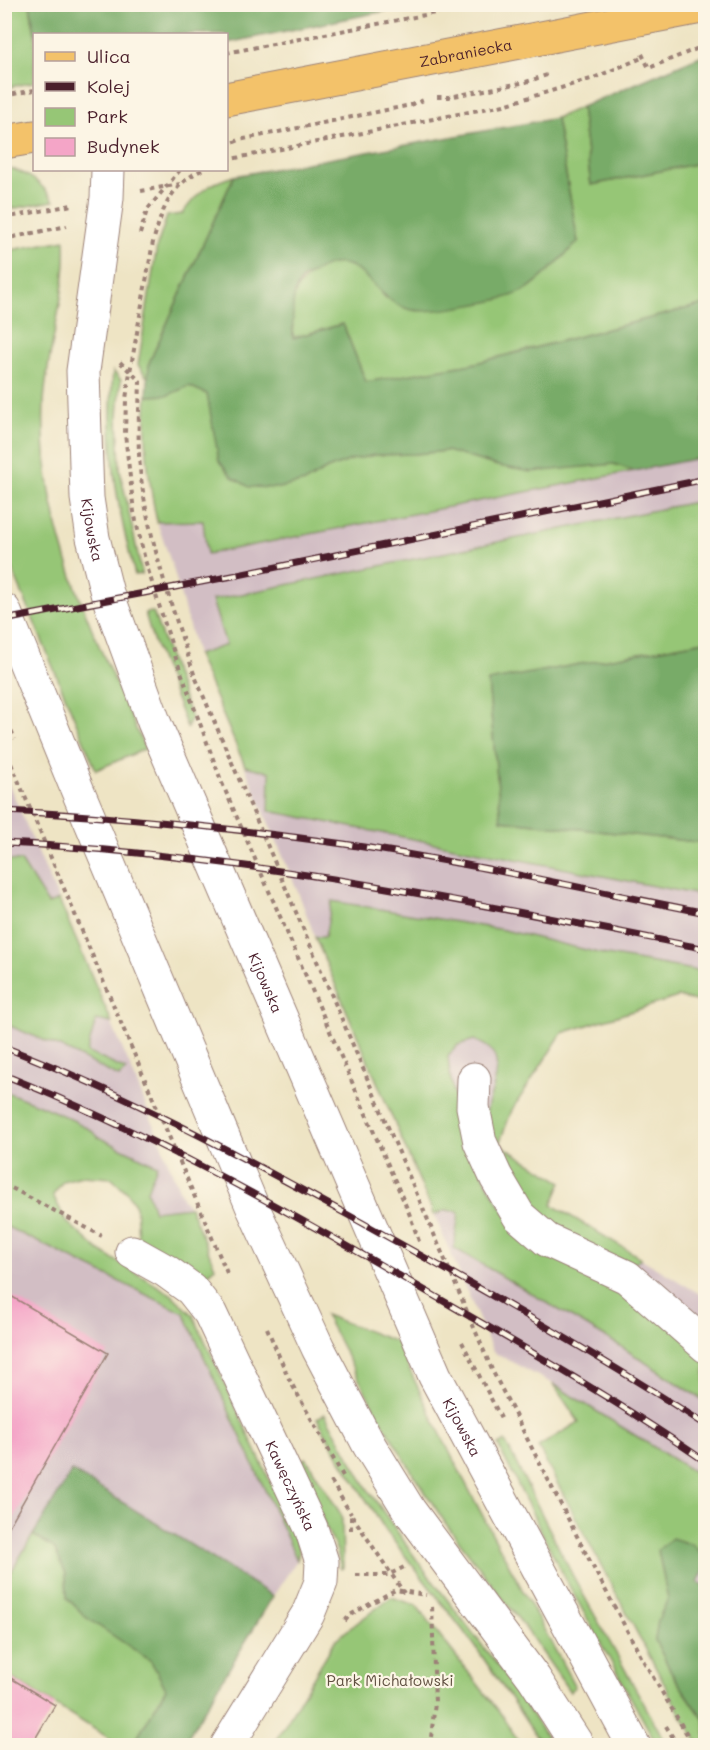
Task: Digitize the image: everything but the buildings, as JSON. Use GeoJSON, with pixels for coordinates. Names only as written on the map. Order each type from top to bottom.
{"type":"FeatureCollection","features":[{"type":"Feature","properties":{"kind":"main road","name":"Zabraniecka"},"geometry":{"type":"LineString","coordinates":[[228,99],[705,6]]}},
{"type":"Feature","properties":{"kind":"main road"},"geometry":{"type":"LineString","coordinates":[[4,142],[33,136]]}},
{"type":"Feature","properties":{"kind":"street","name":"Kijowska"},"geometry":{"type":"LineString","coordinates":[[108,171],[107,198],[83,372],[87,498],[93,538],[107,592],[154,722],[435,1376],[634,1746]]}},
{"type":"Feature","properties":{"kind":"street"},"geometry":{"type":"LineString","coordinates":[[4,610],[76,789],[253,1208],[318,1348],[369,1445],[409,1510],[534,1678],[578,1746]]}},
{"type":"Feature","properties":{"kind":"street"},"geometry":{"type":"LineString","coordinates":[[474,1079],[472,1107],[480,1142],[496,1177],[519,1216],[547,1240],[627,1277],[705,1346]]}},
{"type":"Feature","properties":{"kind":"street","name":"Kawęczyńska"},"geometry":{"type":"LineString","coordinates":[[132,1252],[166,1271],[191,1289],[210,1313],[311,1528],[322,1562],[321,1582],[308,1614],[226,1746]]}},
{"type":"Feature","properties":{"kind":"path"},"geometry":{"type":"LineString","coordinates":[[228,53],[482,4]]}},
{"type":"Feature","properties":{"kind":"path"},"geometry":{"type":"LineString","coordinates":[[648,68],[705,45]]}},
{"type":"Feature","properties":{"kind":"path"},"geometry":{"type":"LineString","coordinates":[[228,160],[504,105],[591,79],[654,53]]}},
{"type":"Feature","properties":{"kind":"path"},"geometry":{"type":"LineString","coordinates":[[228,145],[239,140],[411,105],[440,96],[449,97],[526,82],[548,75]]}},
{"type":"Feature","properties":{"kind":"path"},"geometry":{"type":"LineString","coordinates":[[4,96],[33,90]]}},
{"type":"Feature","properties":{"kind":"path"},"geometry":{"type":"LineString","coordinates":[[147,210],[179,171]]}},
{"type":"Feature","properties":{"kind":"path"},"geometry":{"type":"LineString","coordinates":[[200,171],[182,183],[169,197],[153,242],[126,399],[125,434],[134,512],[161,616],[222,783],[405,1202],[423,1255]]}},
{"type":"Feature","properties":{"kind":"path"},"geometry":{"type":"LineString","coordinates":[[154,189],[182,183]]}},
{"type":"Feature","properties":{"kind":"path"},"geometry":{"type":"LineString","coordinates":[[4,218],[61,207]]}},
{"type":"Feature","properties":{"kind":"path"},"geometry":{"type":"LineString","coordinates":[[4,239],[67,226]]}},
{"type":"Feature","properties":{"kind":"path"},"geometry":{"type":"LineString","coordinates":[[124,367],[140,381],[141,478],[157,555],[194,674],[493,1372],[644,1662],[694,1746]]}},
{"type":"Feature","properties":{"kind":"path"},"geometry":{"type":"LineString","coordinates":[[4,747],[228,1277]]}},
{"type":"Feature","properties":{"kind":"path"},"geometry":{"type":"LineString","coordinates":[[4,1184],[132,1252]]}},
{"type":"Feature","properties":{"kind":"path"},"geometry":{"type":"LineString","coordinates":[[459,1338],[507,1430]]}},
{"type":"Feature","properties":{"kind":"path"},"geometry":{"type":"LineString","coordinates":[[328,1477],[404,1593]]}},
{"type":"Feature","properties":{"kind":"path"},"geometry":{"type":"LineString","coordinates":[[351,1514],[351,1534]]}},
{"type":"Feature","properties":{"kind":"path"},"geometry":{"type":"LineString","coordinates":[[322,1576],[388,1575],[404,1567]]}},
{"type":"Feature","properties":{"kind":"path"},"geometry":{"type":"LineString","coordinates":[[430,1746],[435,1703],[432,1604]]}},
{"type":"Feature","properties":{"kind":"path"},"geometry":{"type":"LineString","coordinates":[[350,1605],[350,1615]]}},
{"type":"Feature","properties":{"kind":"path"},"geometry":{"type":"LineString","coordinates":[[665,1724],[678,1746]]}},
{"type":"Feature","properties":{"kind":"shaded area"},"geometry":{"type":"Polygon","coordinates":[[[705,416],[705,1003],[678,997],[562,1033],[512,1110],[499,1144],[562,1182],[552,1205],[705,1297],[705,1745],[700,1745],[682,1717],[538,1447],[579,1422],[553,1384],[493,1352],[197,655],[173,568],[157,522],[203,521],[207,553],[705,416]]]}},
{"type":"Feature","properties":{"kind":"shaded area"},"geometry":{"type":"Polygon","coordinates":[[[4,773],[132,1071],[183,1199],[190,1207],[154,1211],[147,1191],[157,1165],[98,1137],[75,1121],[5,1091],[4,773]]]}},
{"type":"Feature","properties":{"kind":"shaded area"},"geometry":{"type":"Polygon","coordinates":[[[5,1226],[184,1313],[297,1560],[273,1596],[72,1471],[5,1582],[5,1226]]]}},
{"type":"Feature","properties":{"kind":"green space"},"geometry":{"type":"Polygon","coordinates":[[[5,4],[30,5],[35,33],[33,33],[33,82],[5,88],[5,4]]]}},
{"type":"Feature","properties":{"kind":"green space"},"geometry":{"type":"Polygon","coordinates":[[[30,4],[415,5],[228,43],[228,33],[35,33],[30,4]]]}},
{"type":"Feature","properties":{"kind":"green space"},"geometry":{"type":"Polygon","coordinates":[[[705,54],[705,162],[591,185],[581,107],[705,54]]]}},
{"type":"Feature","properties":{"kind":"green space"},"geometry":{"type":"Polygon","coordinates":[[[581,107],[591,185],[705,162],[705,304],[472,364],[366,382],[343,324],[293,338],[292,306],[296,290],[305,279],[326,265],[336,263],[354,267],[386,298],[578,242],[556,118],[581,107]]]}},
{"type":"Feature","properties":{"kind":"green space"},"geometry":{"type":"Polygon","coordinates":[[[556,118],[578,242],[541,278],[527,289],[489,302],[422,311],[398,305],[354,268],[343,264],[329,265],[304,278],[297,286],[293,308],[293,338],[343,324],[366,382],[472,364],[705,304],[705,457],[634,471],[614,464],[531,472],[498,466],[447,451],[375,455],[351,460],[327,469],[305,482],[278,488],[249,487],[232,477],[219,461],[207,394],[189,386],[168,395],[147,396],[149,363],[234,176],[556,118]]]}},
{"type":"Feature","properties":{"kind":"green space"},"geometry":{"type":"Polygon","coordinates":[[[5,167],[33,179],[54,201],[5,210],[5,167]]]}},
{"type":"Feature","properties":{"kind":"green space"},"geometry":{"type":"Polygon","coordinates":[[[234,176],[149,363],[149,380],[138,365],[157,246],[167,216],[182,214],[204,190],[234,176]]]}},
{"type":"Feature","properties":{"kind":"green space"},"geometry":{"type":"Polygon","coordinates":[[[65,240],[63,280],[44,402],[45,449],[50,494],[60,538],[89,623],[145,749],[96,770],[5,552],[5,251],[65,240]]]}},
{"type":"Feature","properties":{"kind":"green space"},"geometry":{"type":"Polygon","coordinates":[[[113,371],[121,380],[118,416],[120,470],[142,574],[135,575],[114,474],[111,424],[113,371]]]}},
{"type":"Feature","properties":{"kind":"green space"},"geometry":{"type":"Polygon","coordinates":[[[189,386],[207,394],[211,411],[278,488],[305,482],[327,469],[351,460],[375,455],[447,451],[498,466],[575,467],[614,464],[634,471],[207,554],[203,521],[157,522],[147,459],[147,396],[168,395],[189,386]]]}},
{"type":"Feature","properties":{"kind":"green space"},"geometry":{"type":"Polygon","coordinates":[[[705,500],[705,641],[488,681],[501,820],[705,843],[705,896],[269,811],[270,772],[245,766],[197,655],[226,645],[212,600],[705,500]]]}},
{"type":"Feature","properties":{"kind":"green space"},"geometry":{"type":"Polygon","coordinates":[[[153,612],[191,718],[187,728],[145,613],[153,612]]]}},
{"type":"Feature","properties":{"kind":"green space"},"geometry":{"type":"Polygon","coordinates":[[[705,641],[705,843],[501,820],[488,681],[705,641]]]}},
{"type":"Feature","properties":{"kind":"green space"},"geometry":{"type":"Polygon","coordinates":[[[4,860],[21,861],[48,904],[59,900],[112,1023],[96,1020],[87,1052],[126,1070],[119,1077],[60,1047],[5,1024],[4,860]]]}},
{"type":"Feature","properties":{"kind":"green space"},"geometry":{"type":"Polygon","coordinates":[[[332,901],[504,930],[607,955],[705,972],[705,1003],[678,997],[562,1033],[512,1110],[499,1144],[562,1182],[552,1205],[641,1258],[634,1264],[598,1255],[573,1245],[532,1220],[506,1182],[487,1139],[486,1111],[497,1070],[493,1053],[485,1045],[474,1040],[458,1045],[448,1056],[456,1102],[464,1128],[474,1155],[499,1204],[514,1224],[540,1246],[598,1270],[620,1282],[664,1317],[705,1357],[705,1401],[617,1344],[454,1248],[459,1212],[446,1210],[434,1215],[315,937],[325,937],[332,901]]]}},
{"type":"Feature","properties":{"kind":"green space"},"geometry":{"type":"Polygon","coordinates":[[[4,1091],[83,1125],[98,1137],[157,1165],[147,1191],[154,1211],[190,1207],[215,1267],[205,1278],[138,1238],[136,1206],[127,1192],[111,1178],[82,1176],[63,1181],[53,1195],[66,1221],[98,1250],[171,1294],[193,1315],[295,1535],[299,1552],[297,1560],[184,1313],[5,1226],[4,1091]]]}},
{"type":"Feature","properties":{"kind":"green space"},"geometry":{"type":"Polygon","coordinates":[[[325,1315],[397,1342],[461,1473],[575,1687],[570,1692],[526,1629],[446,1524],[414,1475],[379,1417],[325,1315]]]}},
{"type":"Feature","properties":{"kind":"green space"},"geometry":{"type":"Polygon","coordinates":[[[553,1384],[705,1479],[705,1557],[693,1545],[658,1550],[668,1599],[658,1620],[655,1640],[673,1675],[705,1721],[705,1745],[700,1745],[682,1717],[538,1447],[579,1422],[553,1384]]]}},
{"type":"Feature","properties":{"kind":"green space"},"geometry":{"type":"Polygon","coordinates":[[[325,1414],[367,1488],[417,1560],[504,1674],[552,1745],[542,1745],[475,1646],[386,1531],[317,1418],[325,1414]]]}},
{"type":"Feature","properties":{"kind":"green space"},"geometry":{"type":"Polygon","coordinates":[[[505,1441],[573,1576],[667,1745],[657,1745],[562,1573],[498,1445],[505,1441]]]}},
{"type":"Feature","properties":{"kind":"green space"},"geometry":{"type":"Polygon","coordinates":[[[306,1458],[342,1516],[343,1568],[341,1569],[337,1551],[296,1463],[306,1458]]]}},
{"type":"Feature","properties":{"kind":"green space"},"geometry":{"type":"Polygon","coordinates":[[[72,1471],[273,1596],[183,1745],[133,1745],[166,1689],[151,1661],[87,1618],[67,1598],[66,1574],[54,1548],[33,1535],[72,1471]]]}},
{"type":"Feature","properties":{"kind":"green space"},"geometry":{"type":"Polygon","coordinates":[[[33,1535],[54,1547],[66,1574],[67,1598],[87,1618],[151,1661],[166,1689],[133,1745],[120,1745],[5,1674],[5,1582],[33,1535]]]}},
{"type":"Feature","properties":{"kind":"green space"},"geometry":{"type":"Polygon","coordinates":[[[672,1538],[693,1545],[705,1557],[705,1568],[698,1582],[705,1587],[705,1721],[673,1675],[655,1640],[658,1620],[668,1599],[658,1550],[672,1538]]]}},
{"type":"Feature","properties":{"kind":"green space","name":"Park Michałowski"},"geometry":{"type":"Polygon","coordinates":[[[391,1597],[416,1605],[501,1714],[521,1745],[273,1745],[336,1639],[391,1597]]]}},
{"type":"Feature","properties":{"kind":"railway"},"geometry":{"type":"LineString","coordinates":[[4,620],[243,574],[706,479]]}},
{"type":"Feature","properties":{"kind":"railway"},"geometry":{"type":"LineString","coordinates":[[4,811],[174,823],[344,844],[480,867],[706,913]]}},
{"type":"Feature","properties":{"kind":"railway"},"geometry":{"type":"LineString","coordinates":[[4,843],[93,849],[269,869],[444,898],[706,949]]}},
{"type":"Feature","properties":{"kind":"railway"},"geometry":{"type":"LineString","coordinates":[[4,1047],[145,1108],[281,1178],[540,1323],[706,1425]]}},
{"type":"Feature","properties":{"kind":"railway"},"geometry":{"type":"LineString","coordinates":[[4,1075],[111,1122],[267,1201],[564,1372],[706,1462]]}}]}
